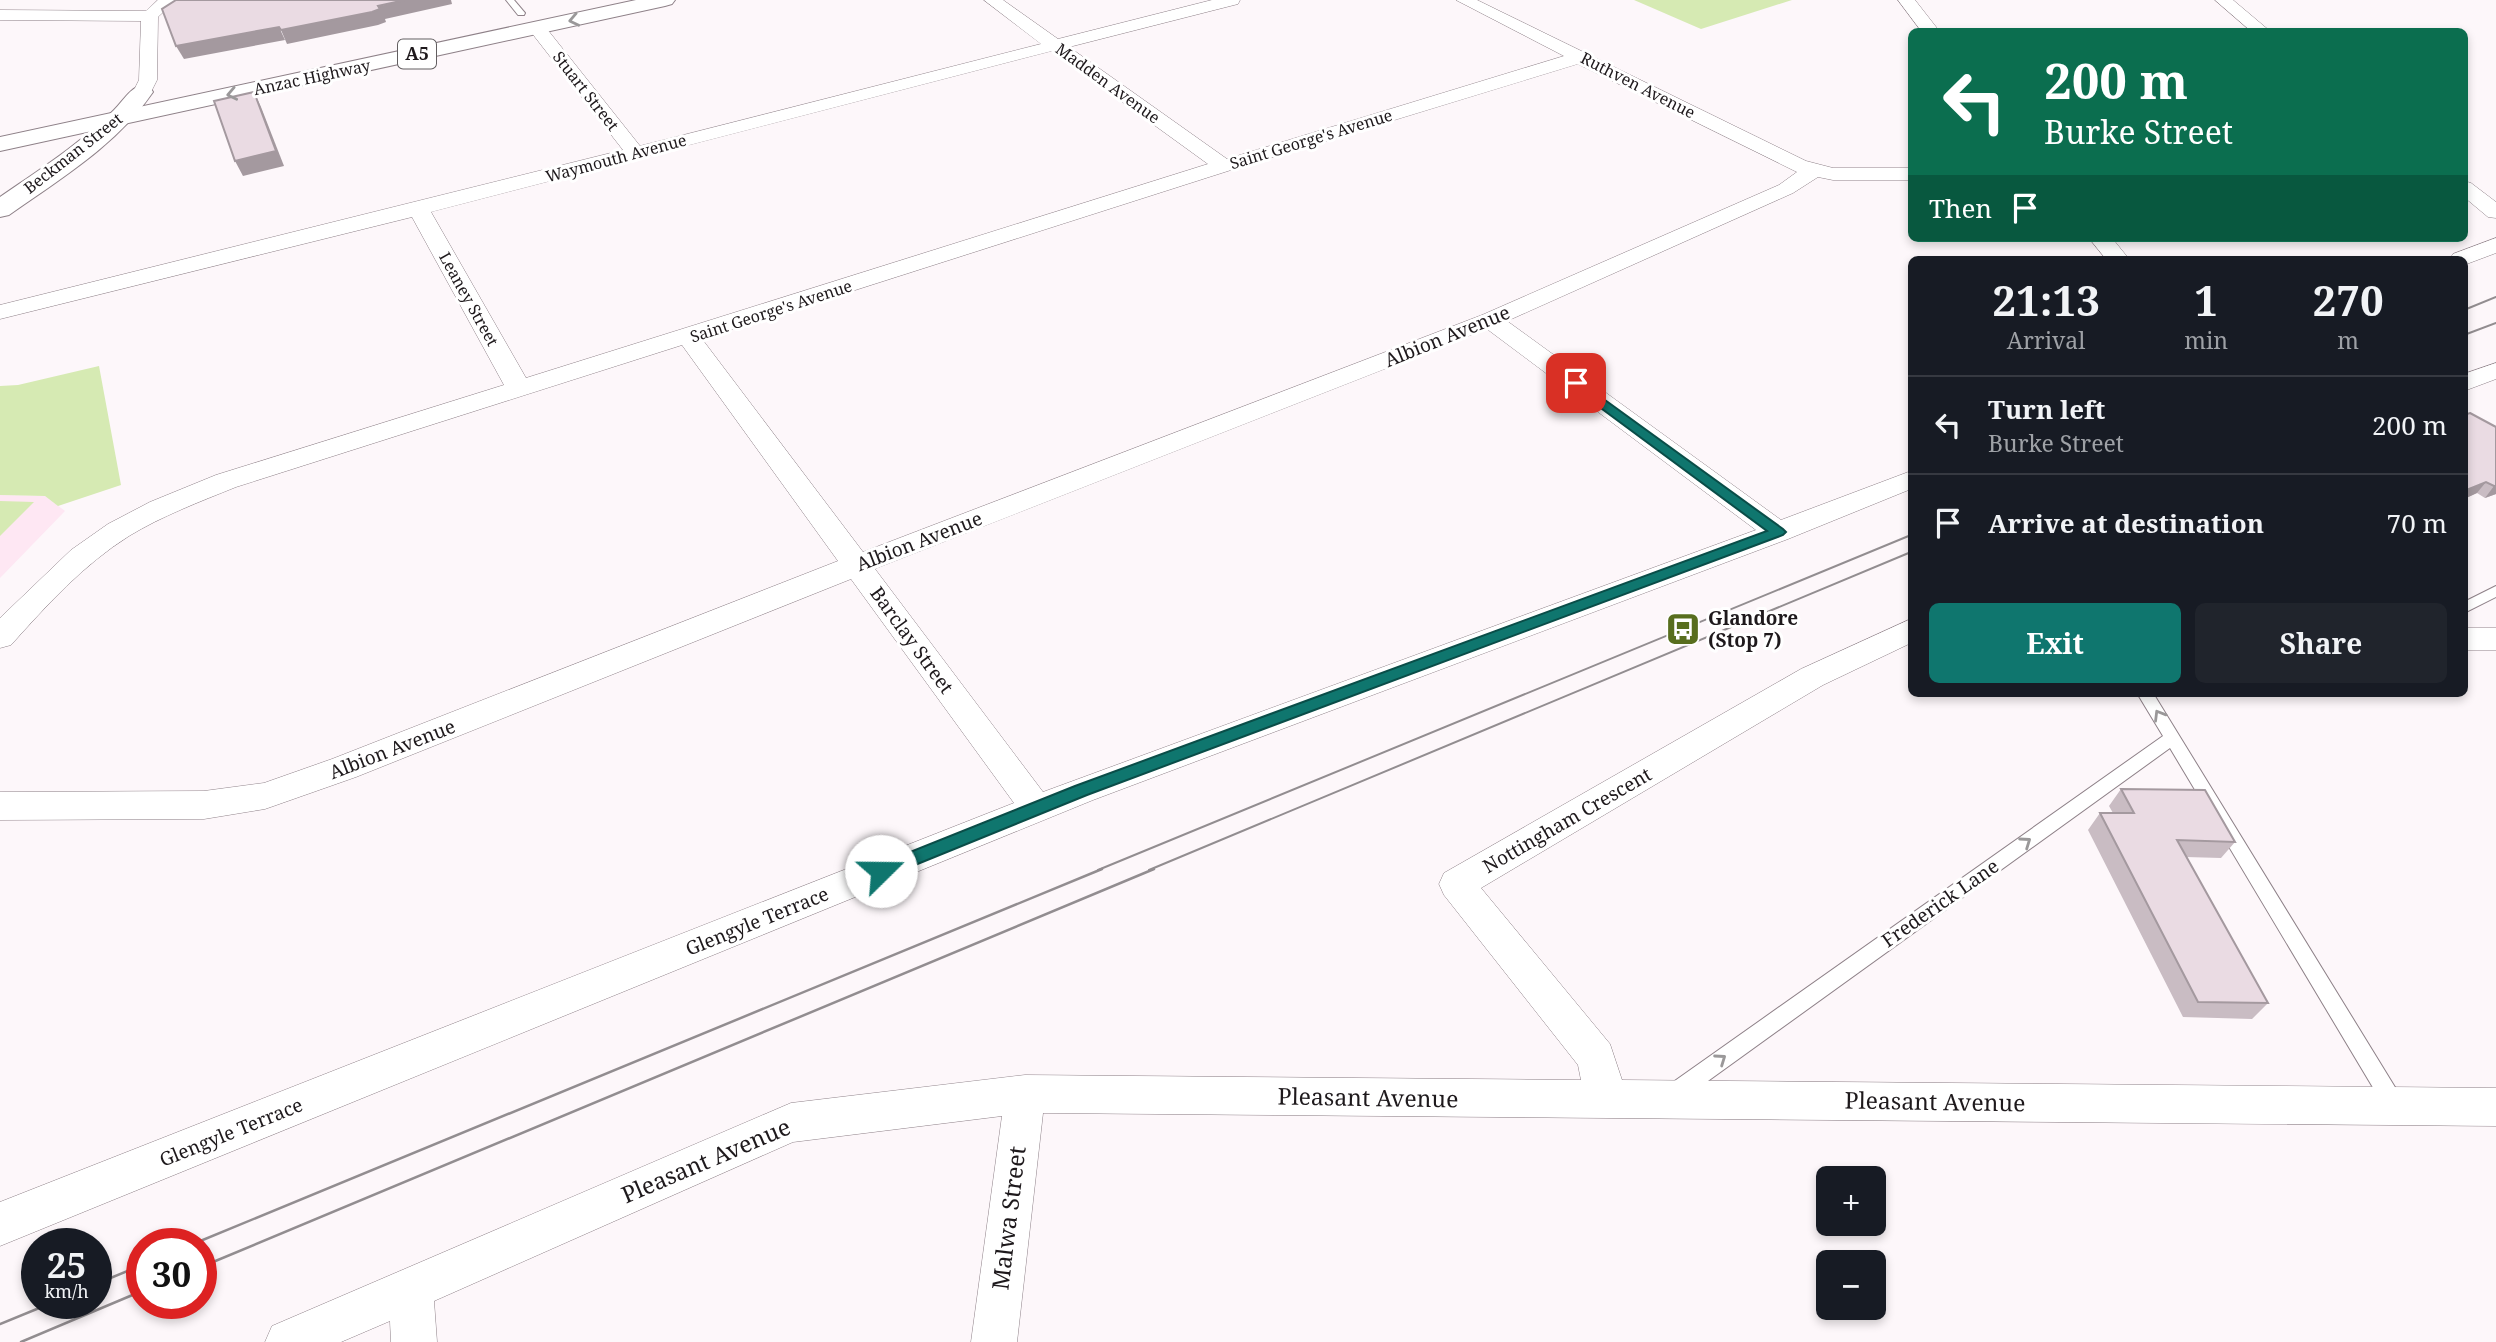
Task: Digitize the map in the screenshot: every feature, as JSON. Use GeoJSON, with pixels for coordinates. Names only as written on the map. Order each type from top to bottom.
{"type":"FeatureCollection","features":[{"type":"Feature","properties":{"kind":"main road","name":"Anzac Highway"},"geometry":{"type":"LineString","coordinates":[[0,144],[118,119],[584,0]]}},
{"type":"Feature","properties":{"kind":"main road","name":"Anzac Highway"},"geometry":{"type":"LineString","coordinates":[[523,14],[665,0]]}},
{"type":"Feature","properties":{"kind":"main road","name":"Anzac Highway"},"geometry":{"type":"LineString","coordinates":[[0,122],[142,92],[343,60]]}},
{"type":"Feature","properties":{"kind":"main road","name":"Beckman Street"},"geometry":{"type":"LineString","coordinates":[[0,209],[118,119],[142,92]]}},
{"type":"Feature","properties":{"kind":"street"},"geometry":{"type":"LineString","coordinates":[[0,15],[150,16],[167,0]]}},
{"type":"Feature","properties":{"kind":"street","name":"Madden Avenue"},"geometry":{"type":"LineString","coordinates":[[992,0],[1224,166]]}},
{"type":"Feature","properties":{"kind":"street","name":"Waymouth Avenue"},"geometry":{"type":"LineString","coordinates":[[0,312],[418,209],[1232,0]]}},
{"type":"Feature","properties":{"kind":"street","name":"Ruthven Avenue"},"geometry":{"type":"LineString","coordinates":[[1464,0],[1812,171]]}},
{"type":"Feature","properties":{"kind":"street"},"geometry":{"type":"LineString","coordinates":[[1906,0],[1928,28]]}},
{"type":"Feature","properties":{"kind":"street"},"geometry":{"type":"LineString","coordinates":[[2223,0],[2258,28]]}},
{"type":"Feature","properties":{"kind":"street","name":"Stuart Street"},"geometry":{"type":"LineString","coordinates":[[523,14],[635,153]]}},
{"type":"Feature","properties":{"kind":"street"},"geometry":{"type":"LineString","coordinates":[[142,92],[148,80],[150,16]]}},
{"type":"Feature","properties":{"kind":"street","name":"Saint George's Avenue"},"geometry":{"type":"LineString","coordinates":[[0,637],[55,579],[137,519],[226,481],[1224,166],[1581,57]]}},
{"type":"Feature","properties":{"kind":"street"},"geometry":{"type":"LineString","coordinates":[[1812,171],[1833,174],[1908,174]]}},
{"type":"Feature","properties":{"kind":"street","name":"Albion Avenue"},"geometry":{"type":"LineString","coordinates":[[0,806],[204,805],[265,796],[344,768],[857,565],[1490,320],[1786,188],[1812,171]]}},
{"type":"Feature","properties":{"kind":"street"},"geometry":{"type":"LineString","coordinates":[[2468,190],[2496,212]]}},
{"type":"Feature","properties":{"kind":"street","name":"Leaney Street"},"geometry":{"type":"LineString","coordinates":[[418,209],[520,390]]}},
{"type":"Feature","properties":{"kind":"street"},"geometry":{"type":"LineString","coordinates":[[2104,242],[2116,256]]}},
{"type":"Feature","properties":{"kind":"street"},"geometry":{"type":"LineString","coordinates":[[2468,256],[2496,245]]}},
{"type":"Feature","properties":{"kind":"street"},"geometry":{"type":"LineString","coordinates":[[1490,320],[1778,532]]}},
{"type":"Feature","properties":{"kind":"street","name":"Barclay Street"},"geometry":{"type":"LineString","coordinates":[[688,337],[1037,809]]}},
{"type":"Feature","properties":{"kind":"street"},"geometry":{"type":"LineString","coordinates":[[2468,381],[2496,370]]}},
{"type":"Feature","properties":{"kind":"street","name":"Glengyle Terrace"},"geometry":{"type":"LineString","coordinates":[[0,1224],[1037,809],[1778,532],[1908,479]]}},
{"type":"Feature","properties":{"kind":"street","name":"Nottingham Crescent"},"geometry":{"type":"LineString","coordinates":[[1606,1100],[1596,1057],[1457,884],[1812,677],[1908,631]]}},
{"type":"Feature","properties":{"kind":"street"},"geometry":{"type":"LineString","coordinates":[[2468,639],[2496,639]]}},
{"type":"Feature","properties":{"kind":"street","name":"Pleasant Avenue"},"geometry":{"type":"LineString","coordinates":[[288,1342],[791,1123],[1025,1094],[2496,1107]]}},
{"type":"Feature","properties":{"kind":"street","name":"Malwa Street"},"geometry":{"type":"LineString","coordinates":[[994,1342],[1025,1094]]}},
{"type":"Feature","properties":{"kind":"street"},"geometry":{"type":"LineString","coordinates":[[411,1287],[414,1342]]}},
{"type":"Feature","properties":{"kind":"lane"},"geometry":{"type":"LineString","coordinates":[[2468,606],[2496,591]]}},
{"type":"Feature","properties":{"kind":"lane"},"geometry":{"type":"LineString","coordinates":[[2147,697],[2395,1106]]}},
{"type":"Feature","properties":{"kind":"lane","name":"Frederick Lane"},"geometry":{"type":"LineString","coordinates":[[1665,1099],[2172,738]]}},
{"type":"Feature","properties":{"kind":"shaded area"},"geometry":{"type":"Polygon","coordinates":[[[0,495],[45,496],[65,511],[0,578],[0,495]]]}},
{"type":"Feature","properties":{"kind":"green space"},"geometry":{"type":"Polygon","coordinates":[[[1634,0],[1792,0],[1701,29],[1634,0]]]}},
{"type":"Feature","properties":{"kind":"green space"},"geometry":{"type":"Polygon","coordinates":[[[99,366],[121,485],[58,506],[45,496],[0,495],[0,386],[18,385],[99,366]]]}},
{"type":"Feature","properties":{"kind":"green space"},"geometry":{"type":"Polygon","coordinates":[[[0,501],[34,502],[0,536],[0,501]]]}},
{"type":"Feature","properties":{"kind":"building"},"geometry":{"type":"Polygon","coordinates":[[[176,0],[405,0],[378,6],[380,9],[372,12],[281,30],[279,27],[176,46],[162,9],[176,0]]]}},
{"type":"Feature","properties":{"kind":"building"},"geometry":{"type":"Polygon","coordinates":[[[254,92],[276,151],[235,161],[214,101],[254,92]]]}},
{"type":"Feature","properties":{"kind":"building"},"geometry":{"type":"Polygon","coordinates":[[[2468,414],[2496,427],[2496,486],[2486,482],[2468,489],[2468,414]]]}},
{"type":"Feature","properties":{"kind":"building"},"geometry":{"type":"Polygon","coordinates":[[[2121,789],[2205,790],[2235,842],[2177,840],[2268,1003],[2198,1002],[2100,813],[2134,813],[2121,789]]]}},
{"type":"Feature","properties":{"kind":"tram line"},"geometry":{"type":"LineString","coordinates":[[2468,308],[2496,297]]}},
{"type":"Feature","properties":{"kind":"tram line"},"geometry":{"type":"LineString","coordinates":[[2468,334],[2496,323]]}},
{"type":"Feature","properties":{"kind":"tram line"},"geometry":{"type":"LineString","coordinates":[[1098,870],[1908,536]]}},
{"type":"Feature","properties":{"kind":"tram line"},"geometry":{"type":"LineString","coordinates":[[1149,870],[1908,553]]}},
{"type":"Feature","properties":{"kind":"tram line"},"geometry":{"type":"LineString","coordinates":[[217,1234],[1102,869]]}},
{"type":"Feature","properties":{"kind":"tram line"},"geometry":{"type":"LineString","coordinates":[[217,1260],[1154,869]]}},
{"type":"Feature","properties":{"kind":"tram line"},"geometry":{"type":"LineString","coordinates":[[112,1277],[126,1272]]}},
{"type":"Feature","properties":{"kind":"tram line"},"geometry":{"type":"LineString","coordinates":[[21,1342],[126,1298]]}},
{"type":"Feature","properties":{"kind":"tram line"},"geometry":{"type":"LineString","coordinates":[[0,1324],[21,1315]]}},
{"type":"Feature","properties":{"kind":"place","name":"Glandore (Stop 7)"},"geometry":{"type":"Point","coordinates":[1683,629]}},
{"type":"Feature","properties":{"kind":"route"},"geometry":{"type":"LineString","coordinates":[[881,871],[1081,791],[1778,532],[1576,383]]}}]}
